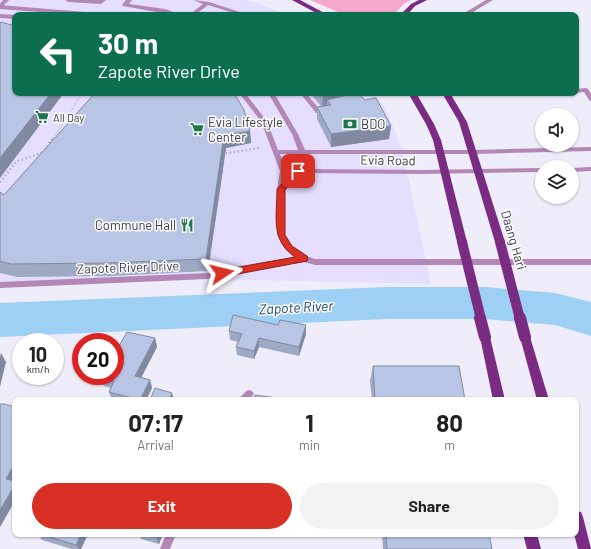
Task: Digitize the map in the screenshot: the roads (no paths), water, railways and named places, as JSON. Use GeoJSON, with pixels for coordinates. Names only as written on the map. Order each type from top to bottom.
{"type":"FeatureCollection","features":[{"type":"Feature","properties":{"kind":"main road"},"geometry":{"type":"LineString","coordinates":[[295,0],[319,12]]}},
{"type":"Feature","properties":{"kind":"main road"},"geometry":{"type":"LineString","coordinates":[[406,12],[413,5],[424,0]]}},
{"type":"Feature","properties":{"kind":"main road"},"geometry":{"type":"LineString","coordinates":[[414,96],[430,124],[440,153],[499,397]]}},
{"type":"Feature","properties":{"kind":"main road","name":"Daang Hari"},"geometry":{"type":"LineString","coordinates":[[448,96],[463,122],[473,152],[500,242],[542,397]]}},
{"type":"Feature","properties":{"kind":"main road"},"geometry":{"type":"LineString","coordinates":[[579,528],[585,549]]}},
{"type":"Feature","properties":{"kind":"main road"},"geometry":{"type":"LineString","coordinates":[[531,537],[534,549]]}},
{"type":"Feature","properties":{"kind":"street"},"geometry":{"type":"LineString","coordinates":[[0,7],[6,0]]}},
{"type":"Feature","properties":{"kind":"street"},"geometry":{"type":"LineString","coordinates":[[68,0],[102,1]]}},
{"type":"Feature","properties":{"kind":"street"},"geometry":{"type":"LineString","coordinates":[[129,0],[124,5],[168,12]]}},
{"type":"Feature","properties":{"kind":"street"},"geometry":{"type":"LineString","coordinates":[[196,0],[239,12]]}},
{"type":"Feature","properties":{"kind":"street"},"geometry":{"type":"LineString","coordinates":[[469,12],[490,0]]}},
{"type":"Feature","properties":{"kind":"street"},"geometry":{"type":"LineString","coordinates":[[196,12],[207,3]]}},
{"type":"Feature","properties":{"kind":"street"},"geometry":{"type":"LineString","coordinates":[[0,7],[61,12]]}},
{"type":"Feature","properties":{"kind":"street"},"geometry":{"type":"LineString","coordinates":[[0,16],[12,17]]}},
{"type":"Feature","properties":{"kind":"street"},"geometry":{"type":"LineString","coordinates":[[579,91],[586,90],[591,99]]}},
{"type":"Feature","properties":{"kind":"street"},"geometry":{"type":"LineString","coordinates":[[244,96],[260,116],[267,129],[283,171]]}},
{"type":"Feature","properties":{"kind":"street"},"geometry":{"type":"LineString","coordinates":[[272,96],[295,134],[303,153],[298,171],[281,189]]}},
{"type":"Feature","properties":{"kind":"street"},"geometry":{"type":"LineString","coordinates":[[305,96],[318,112],[333,108]]}},
{"type":"Feature","properties":{"kind":"street","name":"Evia Road"},"geometry":{"type":"LineString","coordinates":[[274,149],[303,153],[440,153],[591,149]]}},
{"type":"Feature","properties":{"kind":"street"},"geometry":{"type":"LineString","coordinates":[[579,170],[591,169]]}},
{"type":"Feature","properties":{"kind":"street","name":"Evia Road"},"geometry":{"type":"LineString","coordinates":[[283,171],[444,172],[535,170]]}},
{"type":"Feature","properties":{"kind":"street","name":"Zapote River Drive"},"geometry":{"type":"LineString","coordinates":[[283,171],[281,189],[281,235],[289,248],[304,259],[315,262],[591,262]]}},
{"type":"Feature","properties":{"kind":"street","name":"Zapote River Drive"},"geometry":{"type":"LineString","coordinates":[[0,285],[208,276],[304,259]]}},
{"type":"Feature","properties":{"kind":"street"},"geometry":{"type":"LineString","coordinates":[[165,549],[170,537]]}},
{"type":"Feature","properties":{"kind":"waterway","name":"Zapote River"},"geometry":{"type":"LineString","coordinates":[[0,320],[386,303],[485,303],[555,309],[591,319]]}},
{"type":"Feature","properties":{"kind":"place","name":"All Day"},"geometry":{"type":"Point","coordinates":[42,117]}},
{"type":"Feature","properties":{"kind":"place","name":"BDO"},"geometry":{"type":"Point","coordinates":[350,124]}},
{"type":"Feature","properties":{"kind":"place","name":"Evia Lifestyle Center"},"geometry":{"type":"Point","coordinates":[197,129]}},
{"type":"Feature","properties":{"kind":"place","name":"Commune Hall"},"geometry":{"type":"Point","coordinates":[187,225]}}]}
